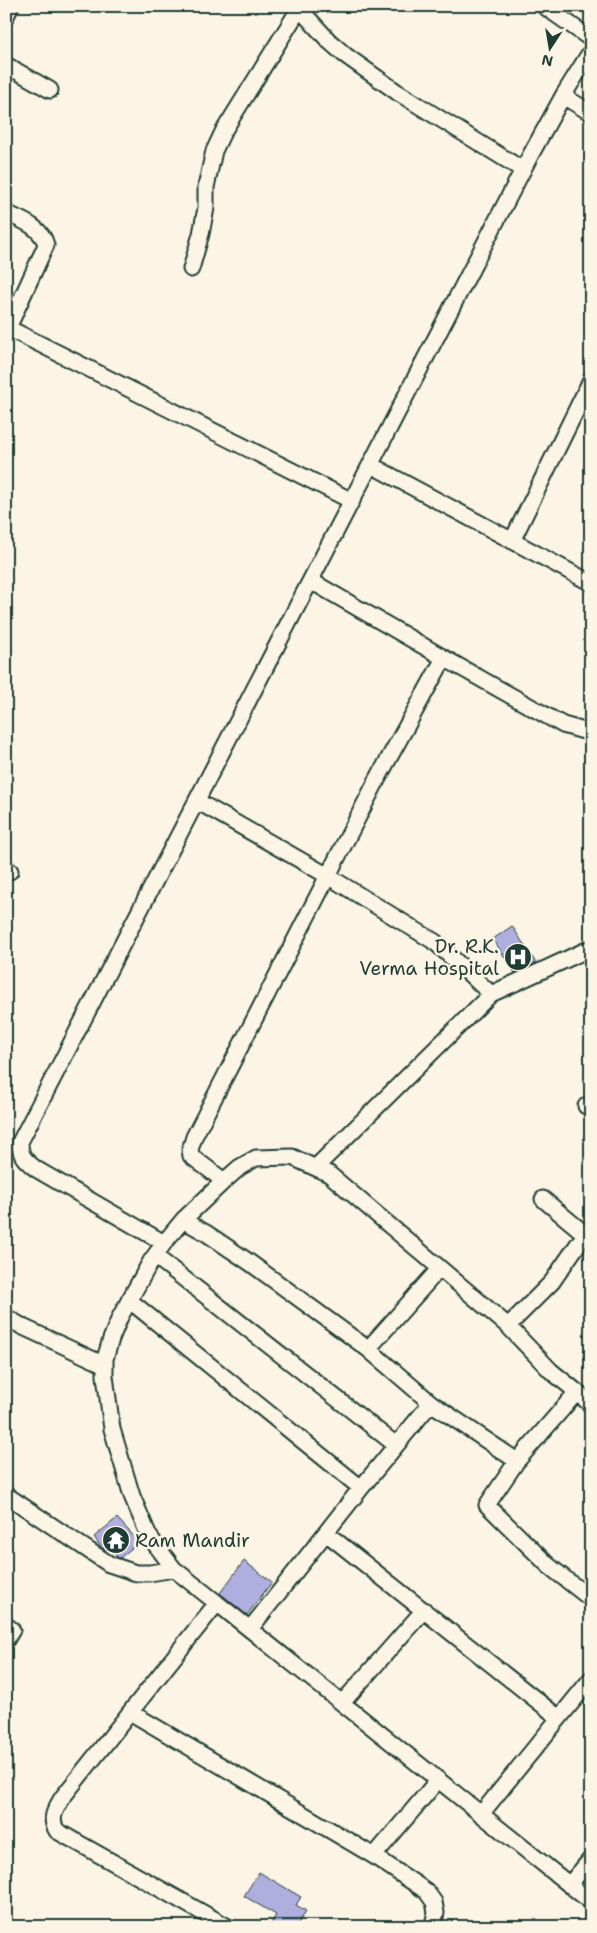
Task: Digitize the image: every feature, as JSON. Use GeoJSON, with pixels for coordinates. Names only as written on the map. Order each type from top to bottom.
{"type":"FeatureCollection","features":[{"type":"Feature","properties":{"kind":"street"},"geometry":{"type":"LineString","coordinates":[[6,16],[11,6]]}},
{"type":"Feature","properties":{"kind":"street"},"geometry":{"type":"LineString","coordinates":[[544,6],[591,39]]}},
{"type":"Feature","properties":{"kind":"street"},"geometry":{"type":"LineString","coordinates":[[191,268],[201,234],[206,208],[206,187],[214,151],[223,132],[299,7],[329,42],[352,60],[397,92],[523,170]]}},
{"type":"Feature","properties":{"kind":"street"},"geometry":{"type":"LineString","coordinates":[[164,1243],[36,1169],[13,1151],[20,1142],[523,170],[563,96],[591,51]]}},
{"type":"Feature","properties":{"kind":"street"},"geometry":{"type":"LineString","coordinates":[[6,65],[50,90]]}},
{"type":"Feature","properties":{"kind":"street"},"geometry":{"type":"LineString","coordinates":[[563,96],[591,113]]}},
{"type":"Feature","properties":{"kind":"street"},"geometry":{"type":"LineString","coordinates":[[6,213],[31,225],[45,238],[46,244],[7,328],[352,501]]}},
{"type":"Feature","properties":{"kind":"street"},"geometry":{"type":"LineString","coordinates":[[512,542],[589,390]]}},
{"type":"Feature","properties":{"kind":"street"},"geometry":{"type":"LineString","coordinates":[[371,465],[591,583]]}},
{"type":"Feature","properties":{"kind":"street"},"geometry":{"type":"LineString","coordinates":[[311,581],[568,728],[591,733]]}},
{"type":"Feature","properties":{"kind":"street"},"geometry":{"type":"LineString","coordinates":[[224,1182],[192,1156],[192,1144],[377,780],[444,658]]}},
{"type":"Feature","properties":{"kind":"street"},"geometry":{"type":"LineString","coordinates":[[197,801],[328,876],[434,942],[491,994]]}},
{"type":"Feature","properties":{"kind":"street"},"geometry":{"type":"LineString","coordinates":[[316,1167],[491,994],[591,948]]}},
{"type":"Feature","properties":{"kind":"street"},"geometry":{"type":"LineString","coordinates":[[591,1405],[551,1371],[508,1326],[329,1174],[292,1157],[256,1158],[240,1168],[183,1220],[155,1256],[128,1300],[111,1339],[105,1365],[107,1402],[112,1429],[132,1496],[149,1536],[174,1569],[591,1902]]}},
{"type":"Feature","properties":{"kind":"street"},"geometry":{"type":"LineString","coordinates":[[508,1326],[552,1282],[588,1236],[543,1199]]}},
{"type":"Feature","properties":{"kind":"street"},"geometry":{"type":"LineString","coordinates":[[183,1220],[249,1262],[368,1349],[431,1403],[516,1461]]}},
{"type":"Feature","properties":{"kind":"street"},"geometry":{"type":"LineString","coordinates":[[155,1256],[396,1445]]}},
{"type":"Feature","properties":{"kind":"street"},"geometry":{"type":"LineString","coordinates":[[368,1349],[440,1268]]}},
{"type":"Feature","properties":{"kind":"street"},"geometry":{"type":"LineString","coordinates":[[128,1300],[361,1488]]}},
{"type":"Feature","properties":{"kind":"street"},"geometry":{"type":"LineString","coordinates":[[6,1317],[105,1365]]}},
{"type":"Feature","properties":{"kind":"street"},"geometry":{"type":"LineString","coordinates":[[577,1392],[516,1461],[487,1505],[549,1566],[591,1599]]}},
{"type":"Feature","properties":{"kind":"street"},"geometry":{"type":"LineString","coordinates":[[250,1629],[361,1488],[431,1403]]}},
{"type":"Feature","properties":{"kind":"street"},"geometry":{"type":"LineString","coordinates":[[6,1495],[109,1564],[136,1573],[174,1569]]}},
{"type":"Feature","properties":{"kind":"street"},"geometry":{"type":"LineString","coordinates":[[326,1533],[560,1718]]}},
{"type":"Feature","properties":{"kind":"street"},"geometry":{"type":"LineString","coordinates":[[217,1603],[62,1798],[54,1812],[53,1824],[58,1831],[228,1927]]}},
{"type":"Feature","properties":{"kind":"street"},"geometry":{"type":"LineString","coordinates":[[342,1703],[424,1610]]}},
{"type":"Feature","properties":{"kind":"street"},"geometry":{"type":"LineString","coordinates":[[6,1625],[12,1630],[6,1640]]}},
{"type":"Feature","properties":{"kind":"street"},"geometry":{"type":"LineString","coordinates":[[480,1814],[591,1679]]}},
{"type":"Feature","properties":{"kind":"street"},"geometry":{"type":"LineString","coordinates":[[130,1712],[374,1856],[426,1892],[434,1902],[436,1912],[432,1927]]}},
{"type":"Feature","properties":{"kind":"street"},"geometry":{"type":"LineString","coordinates":[[374,1856],[438,1780]]}},
{"type":"Feature","properties":{"kind":"street"},"geometry":{"type":"LineString","coordinates":[[570,1885],[591,1859]]}},
{"type":"Feature","properties":{"kind":"building"},"geometry":{"type":"Polygon","coordinates":[[[512,926],[536,963],[515,973],[493,939],[512,926]]]}},
{"type":"Feature","properties":{"kind":"building","name":"Ram Mandir"},"geometry":{"type":"Polygon","coordinates":[[[117,1518],[139,1542],[120,1558],[117,1557],[110,1547],[106,1550],[101,1547],[94,1537],[117,1518]]]}},
{"type":"Feature","properties":{"kind":"building"},"geometry":{"type":"Polygon","coordinates":[[[244,1561],[272,1582],[247,1615],[220,1593],[244,1561]]]}},
{"type":"Feature","properties":{"kind":"building"},"geometry":{"type":"Polygon","coordinates":[[[259,1872],[301,1897],[296,1905],[306,1911],[296,1927],[269,1927],[276,1915],[244,1896],[259,1872]]]}},
{"type":"Feature","properties":{"kind":"place","name":"Dr. R.K. Verma Hospital"},"geometry":{"type":"Point","coordinates":[518,957]}},
{"type":"Feature","properties":{"kind":"place","name":"Ram Mandir"},"geometry":{"type":"Point","coordinates":[116,1540]}}]}
